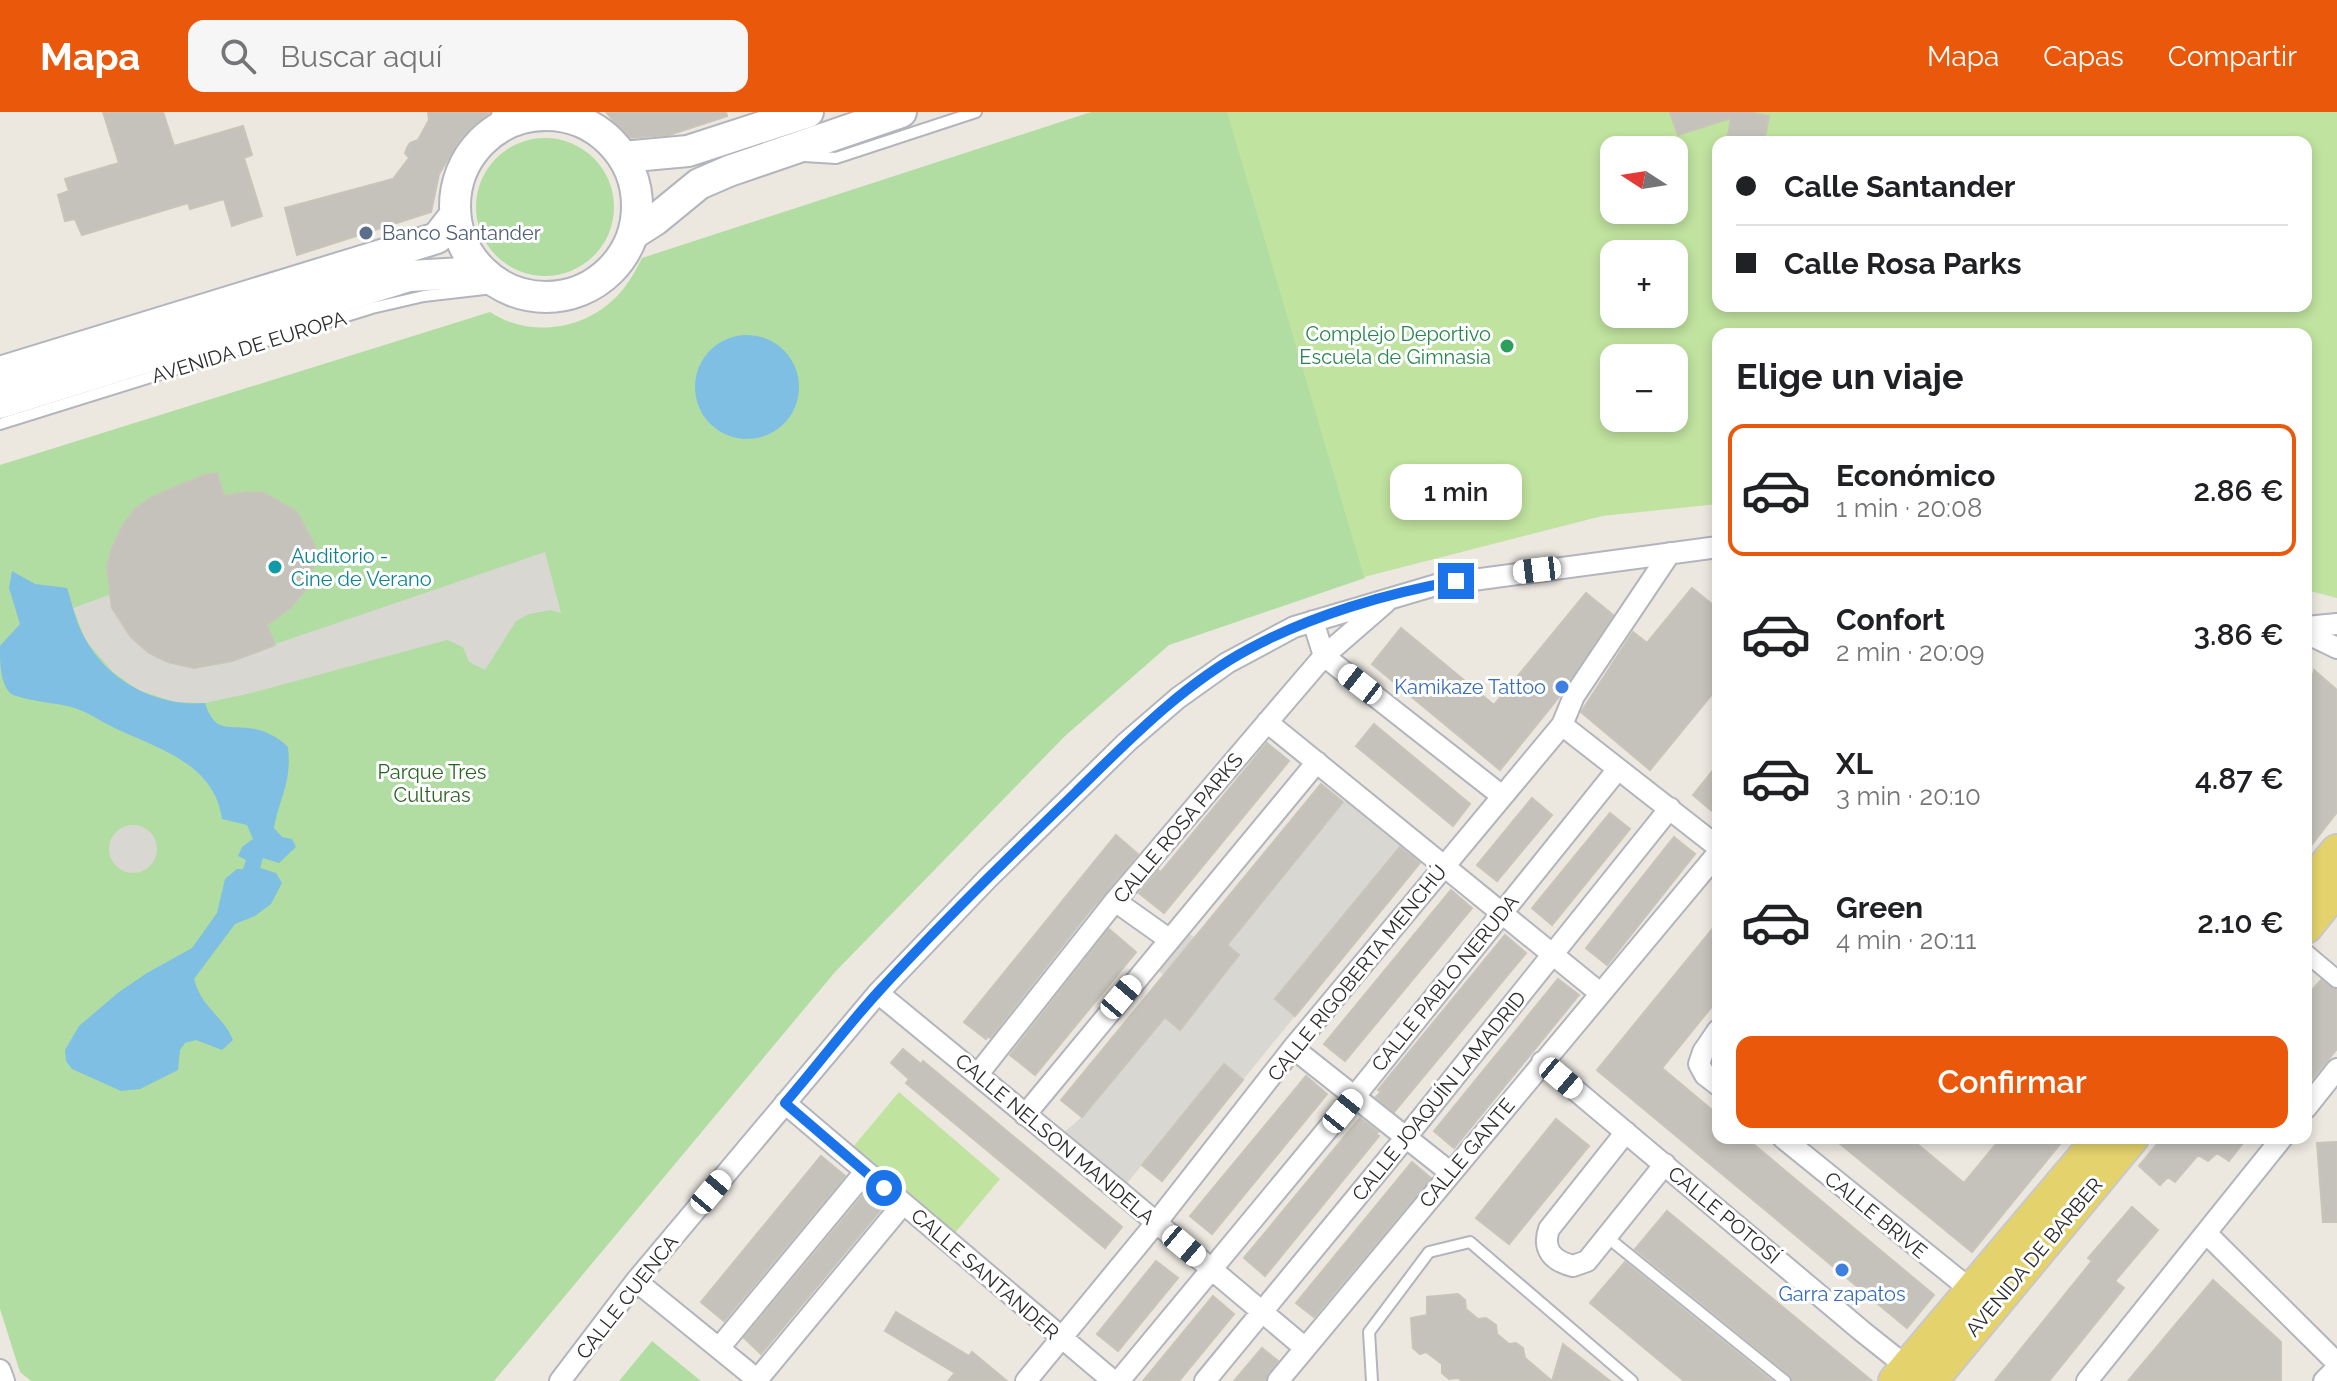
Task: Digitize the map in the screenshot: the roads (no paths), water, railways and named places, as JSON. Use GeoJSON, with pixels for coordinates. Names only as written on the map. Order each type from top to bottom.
{"type":"FeatureCollection","features":[{"type":"Feature","properties":{"kind":"main road"},"geometry":{"type":"LineString","coordinates":[[623,157],[688,151],[808,112]]}},
{"type":"Feature","properties":{"kind":"main road","name":"AVENIDA DE EUROPA"},"geometry":{"type":"LineString","coordinates":[[633,234],[699,184],[901,112]]}},
{"type":"Feature","properties":{"kind":"main road","name":"AVENIDA DE EUROPA"},"geometry":{"type":"LineString","coordinates":[[544,113],[568,117],[590,125],[608,139],[623,157],[634,181],[637,208],[633,234],[621,258],[603,278],[580,291],[554,297],[527,296],[492,279],[469,255],[455,215],[456,189],[464,165],[501,120],[544,113]]}},
{"type":"Feature","properties":{"kind":"main road"},"geometry":{"type":"LineString","coordinates":[[0,372],[437,238],[455,215]]}},
{"type":"Feature","properties":{"kind":"main road","name":"AVENIDA DE EUROPA"},"geometry":{"type":"LineString","coordinates":[[0,403],[409,276],[492,279]]}},
{"type":"Feature","properties":{"kind":"main road"},"geometry":{"type":"LineString","coordinates":[[2312,882],[2337,851]]}},
{"type":"Feature","properties":{"kind":"main road"},"geometry":{"type":"LineString","coordinates":[[2312,919],[2337,888]]}},
{"type":"Feature","properties":{"kind":"main road","name":"AVENIDA DE BARBER"},"geometry":{"type":"LineString","coordinates":[[1917,1376],[1971,1290],[2095,1144]]}},
{"type":"Feature","properties":{"kind":"main road","name":"AVENIDA DE BARBER"},"geometry":{"type":"LineString","coordinates":[[1917,1376],[2127,1144]]}},
{"type":"Feature","properties":{"kind":"street","name":"CALLE ROSA PARKS"},"geometry":{"type":"LineString","coordinates":[[1313,621],[1393,596],[1475,578],[1712,548]]}},
{"type":"Feature","properties":{"kind":"street","name":"CALLE RIGOBERTA MENCHÚ"},"geometry":{"type":"LineString","coordinates":[[1026,1381],[1156,1223],[1293,1048],[1562,725],[1574,696],[1670,553]]}},
{"type":"Feature","properties":{"kind":"street","name":"CALLE ROSA PARKS"},"geometry":{"type":"LineString","coordinates":[[978,1074],[1115,901],[1324,656],[1393,596]]}},
{"type":"Feature","properties":{"kind":"street"},"geometry":{"type":"LineString","coordinates":[[1313,621],[1324,656],[1502,796]]}},
{"type":"Feature","properties":{"kind":"street","name":"CALLE CUENCA"},"geometry":{"type":"LineString","coordinates":[[560,1381],[636,1281],[878,993],[999,867],[1127,742],[1178,698],[1247,650],[1313,621]]}},
{"type":"Feature","properties":{"kind":"street"},"geometry":{"type":"LineString","coordinates":[[2312,626],[2337,624]]}},
{"type":"Feature","properties":{"kind":"street"},"geometry":{"type":"LineString","coordinates":[[2312,636],[2337,648]]}},
{"type":"Feature","properties":{"kind":"street"},"geometry":{"type":"LineString","coordinates":[[1267,722],[1600,993]]}},
{"type":"Feature","properties":{"kind":"street"},"geometry":{"type":"LineString","coordinates":[[1562,725],[1670,808],[1712,845]]}},
{"type":"Feature","properties":{"kind":"street"},"geometry":{"type":"LineString","coordinates":[[1025,1115],[1317,762]]}},
{"type":"Feature","properties":{"kind":"street","name":"CALLE PABLO NERUDA"},"geometry":{"type":"LineString","coordinates":[[1119,1381],[1355,1096],[1618,769]]}},
{"type":"Feature","properties":{"kind":"street","name":"CALLE JOAQUÍN LAMADRID"},"geometry":{"type":"LineString","coordinates":[[1205,1381],[1407,1136],[1670,808]]}},
{"type":"Feature","properties":{"kind":"street","name":"CALLE GANTE"},"geometry":{"type":"LineString","coordinates":[[1278,1381],[1712,857]]}},
{"type":"Feature","properties":{"kind":"street"},"geometry":{"type":"LineString","coordinates":[[1115,901],[1170,940]]}},
{"type":"Feature","properties":{"kind":"street"},"geometry":{"type":"LineString","coordinates":[[2312,958],[2337,979]]}},
{"type":"Feature","properties":{"kind":"street","name":"CALLE NELSON MANDELA"},"geometry":{"type":"LineString","coordinates":[[878,993],[1305,1348]]}},
{"type":"Feature","properties":{"kind":"street"},"geometry":{"type":"LineString","coordinates":[[1712,1039],[1699,1064],[1712,1080]]}},
{"type":"Feature","properties":{"kind":"street"},"geometry":{"type":"LineString","coordinates":[[1293,1048],[1451,1173]]}},
{"type":"Feature","properties":{"kind":"street","name":"CALLE POTOSÍ"},"geometry":{"type":"LineString","coordinates":[[1542,1062],[1917,1376]]}},
{"type":"Feature","properties":{"kind":"street"},"geometry":{"type":"LineString","coordinates":[[2312,1100],[2337,1069]]}},
{"type":"Feature","properties":{"kind":"street","name":"CALLE SANTANDER"},"geometry":{"type":"LineString","coordinates":[[785,1103],[1113,1381]]}},
{"type":"Feature","properties":{"kind":"street"},"geometry":{"type":"LineString","coordinates":[[1626,1132],[1549,1229],[1547,1251],[1565,1264],[1587,1261],[1665,1164]]}},
{"type":"Feature","properties":{"kind":"street","name":"CALLE BRIVE"},"geometry":{"type":"LineString","coordinates":[[1790,1144],[1971,1290]]}},
{"type":"Feature","properties":{"kind":"street"},"geometry":{"type":"LineString","coordinates":[[2087,1381],[2277,1144]]}},
{"type":"Feature","properties":{"kind":"street"},"geometry":{"type":"LineString","coordinates":[[719,1348],[865,1172]]}},
{"type":"Feature","properties":{"kind":"street"},"geometry":{"type":"LineString","coordinates":[[636,1281],[758,1380],[903,1204]]}},
{"type":"Feature","properties":{"kind":"street"},"geometry":{"type":"LineString","coordinates":[[2206,1233],[2337,1366],[2324,1381]]}},
{"type":"Feature","properties":{"kind":"street"},"geometry":{"type":"LineString","coordinates":[[0,1370],[4,1381]]}},
{"type":"Feature","properties":{"kind":"lane","name":"AVENIDA DE EUROPA"},"geometry":{"type":"LineString","coordinates":[[778,154],[836,158],[976,112]]}},
{"type":"Feature","properties":{"kind":"lane","name":"AVENIDA DE EUROPA"},"geometry":{"type":"LineString","coordinates":[[0,424],[372,308],[492,279]]}},
{"type":"Feature","properties":{"kind":"lane"},"geometry":{"type":"LineString","coordinates":[[1607,1237],[1785,1381]]}},
{"type":"Feature","properties":{"kind":"lane"},"geometry":{"type":"LineString","coordinates":[[1372,1381],[1369,1332],[1429,1252],[1470,1242],[1632,1381]]}},
{"type":"Feature","properties":{"kind":"water"},"geometry":{"type":"Polygon","coordinates":[[[747,335],[767,339],[784,350],[795,367],[799,387],[795,407],[784,424],[767,435],[747,439],[727,435],[710,424],[699,407],[695,387],[699,367],[710,350],[727,339],[747,335]]]}},
{"type":"Feature","properties":{"kind":"water"},"geometry":{"type":"Polygon","coordinates":[[[12,571],[35,584],[67,588],[77,621],[96,655],[136,689],[170,701],[205,703],[218,724],[260,730],[288,747],[287,780],[274,828],[282,837],[292,839],[296,847],[279,863],[263,858],[260,868],[276,873],[282,883],[271,904],[255,916],[235,924],[194,979],[202,998],[233,1040],[222,1050],[196,1040],[185,1043],[180,1050],[178,1070],[140,1089],[121,1091],[72,1069],[66,1061],[65,1050],[79,1026],[119,992],[192,948],[217,913],[225,879],[237,869],[243,869],[246,860],[238,856],[242,847],[253,839],[247,825],[222,819],[209,786],[185,762],[77,709],[10,693],[2,678],[0,646],[20,624],[9,588],[12,571]]]}},
{"type":"Feature","properties":{"kind":"place","name":"Banco Santander"},"geometry":{"type":"Point","coordinates":[366,233]}},
{"type":"Feature","properties":{"kind":"place","name":"Complejo Deportivo Escuela de Gimnasia"},"geometry":{"type":"Point","coordinates":[1507,346]}},
{"type":"Feature","properties":{"kind":"place","name":"Auditorio - Cine de Verano"},"geometry":{"type":"Point","coordinates":[275,567]}},
{"type":"Feature","properties":{"kind":"place","name":"Kamikaze Tattoo"},"geometry":{"type":"Point","coordinates":[1562,687]}},
{"type":"Feature","properties":{"kind":"place","name":"Garra zapatos"},"geometry":{"type":"Point","coordinates":[1842,1270]}},
{"type":"Feature","properties":{"kind":"park label","name":"Parque Tres Culturas"},"geometry":{"type":"Point","coordinates":[432,784]}}]}
